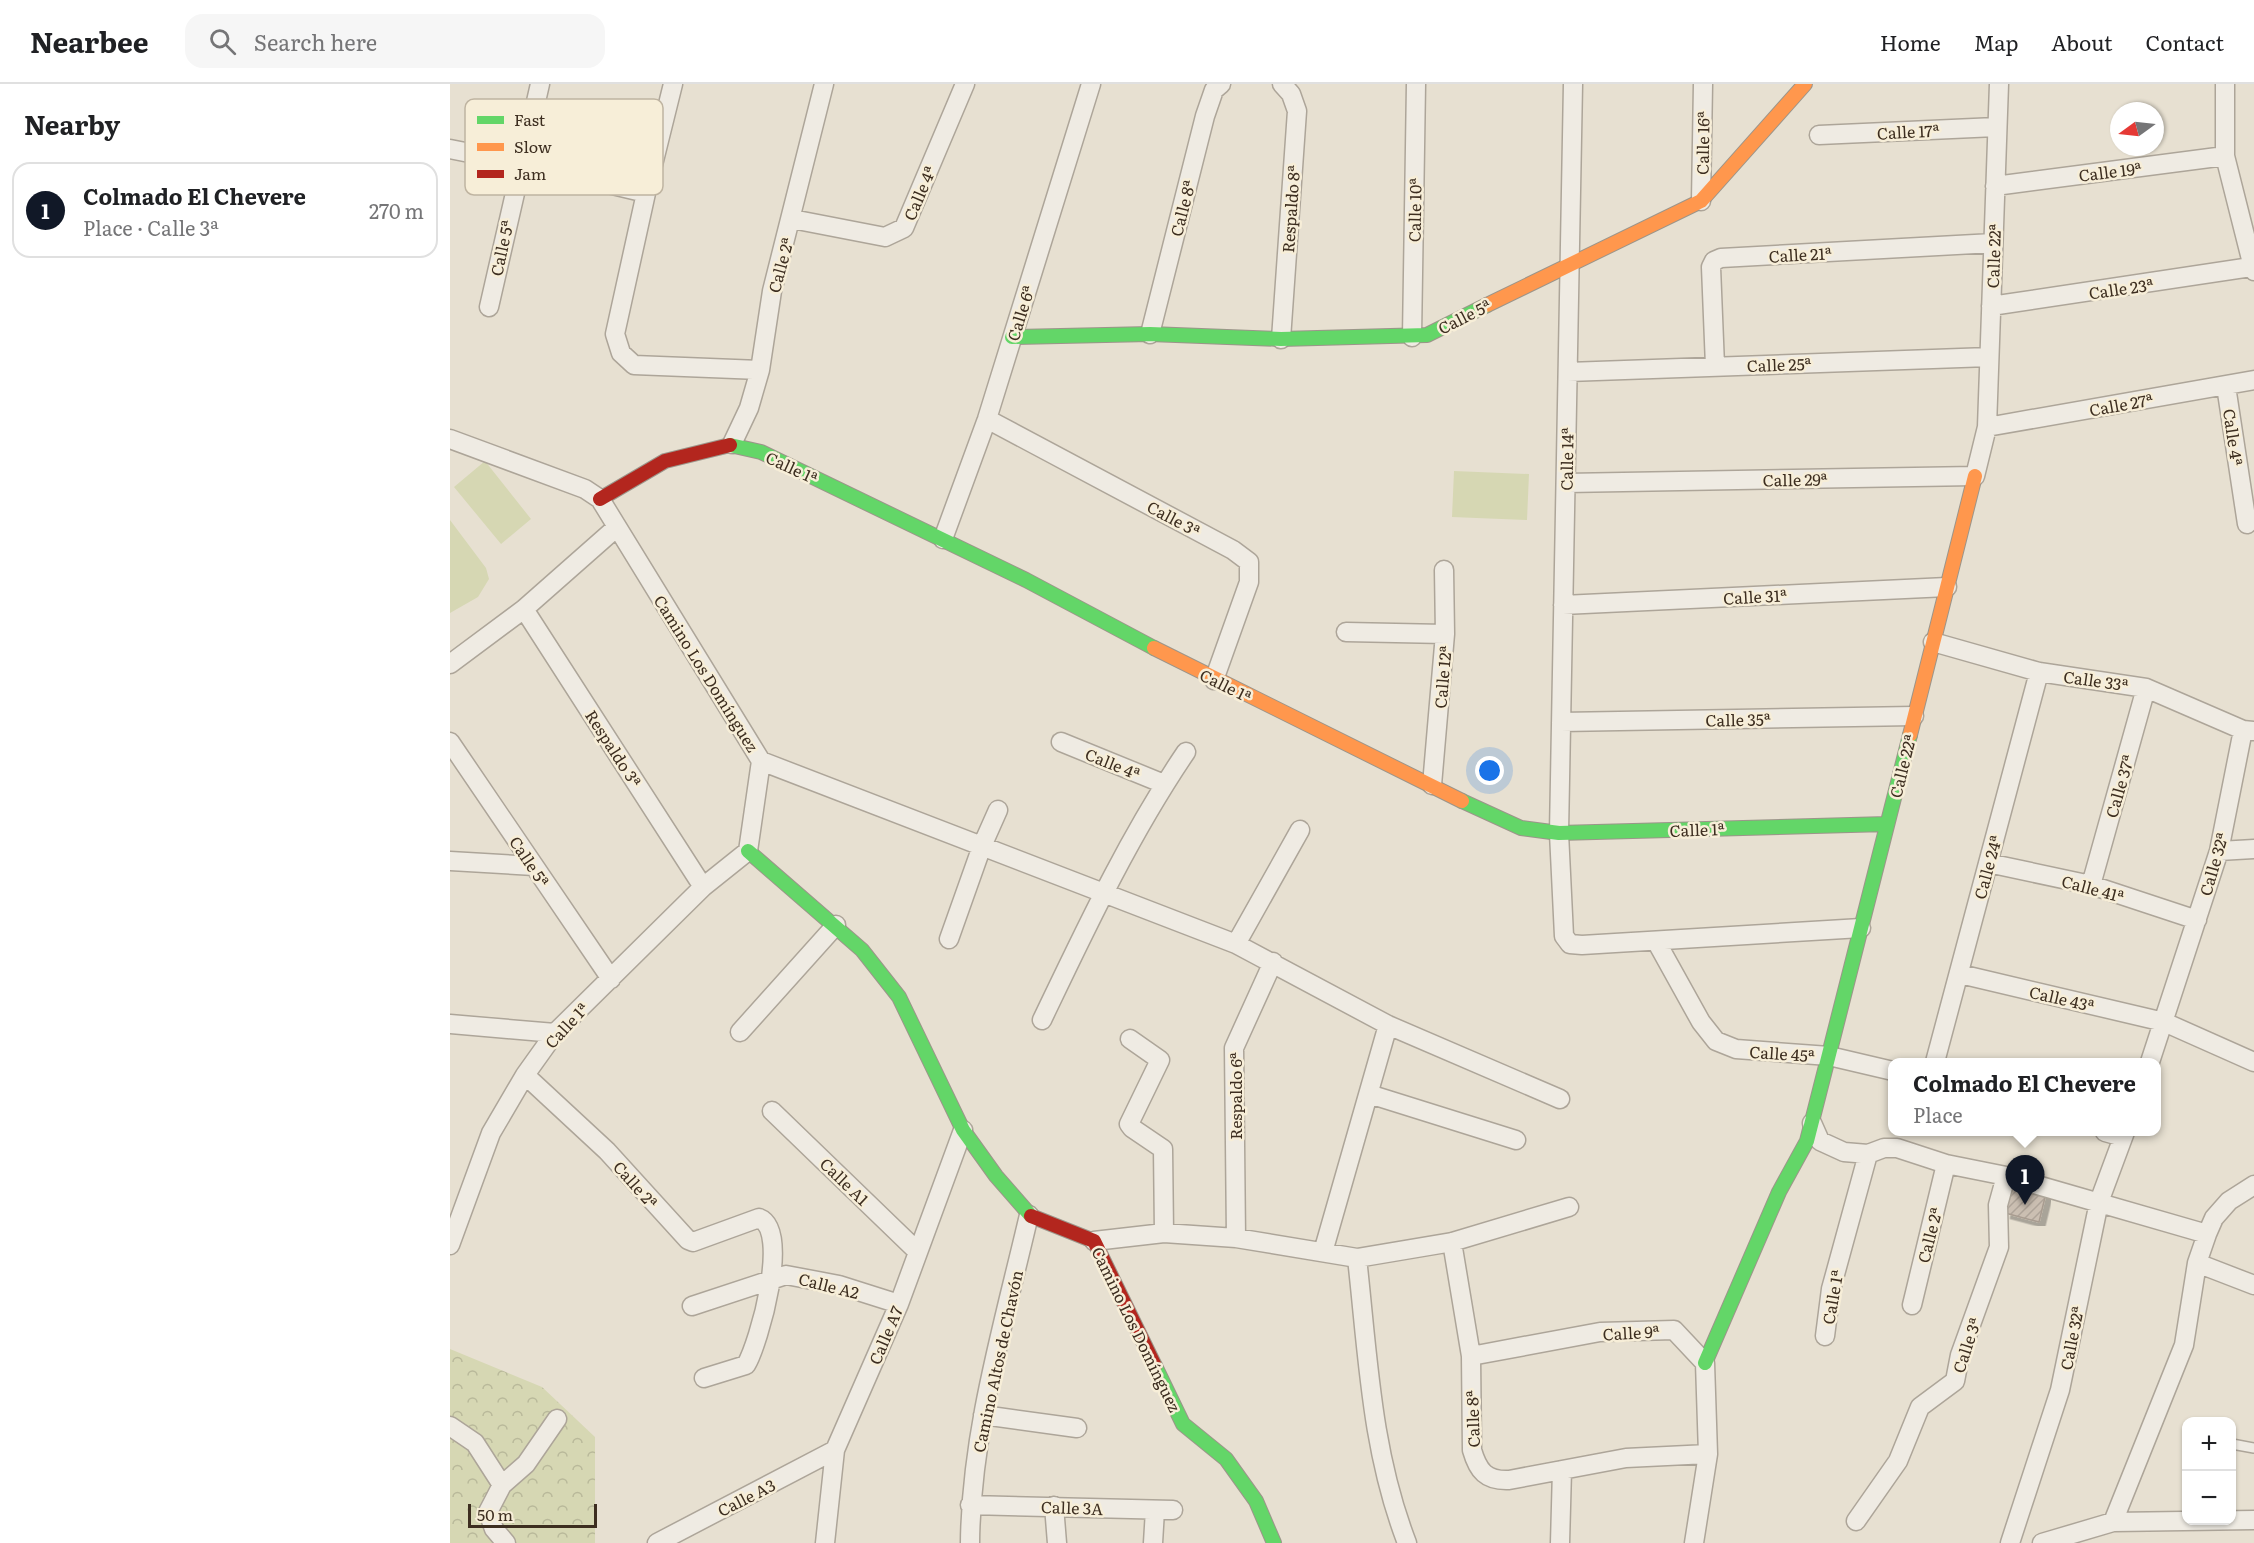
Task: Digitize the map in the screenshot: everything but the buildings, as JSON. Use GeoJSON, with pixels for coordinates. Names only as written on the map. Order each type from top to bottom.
{"type":"FeatureCollection","features":[{"type":"Feature","properties":{"kind":"street","name":"Calle 5ª"},"geometry":{"type":"LineString","coordinates":[[536,99],[540,84]]}},
{"type":"Feature","properties":{"kind":"street"},"geometry":{"type":"LineString","coordinates":[[663,124],[673,84]]}},
{"type":"Feature","properties":{"kind":"street","name":"Calle 2ª"},"geometry":{"type":"LineString","coordinates":[[732,444],[749,408],[760,370],[772,291],[792,219],[824,84]]}},
{"type":"Feature","properties":{"kind":"street","name":"Calle 4ª"},"geometry":{"type":"LineString","coordinates":[[792,219],[885,237],[899,232],[904,228],[965,84]]}},
{"type":"Feature","properties":{"kind":"street","name":"Calle 6ª"},"geometry":{"type":"LineString","coordinates":[[944,539],[987,419],[1091,84]]}},
{"type":"Feature","properties":{"kind":"street","name":"Calle 8ª"},"geometry":{"type":"LineString","coordinates":[[1150,334],[1205,116],[1214,90],[1221,84]]}},
{"type":"Feature","properties":{"kind":"street","name":"Respaldo 8ª"},"geometry":{"type":"LineString","coordinates":[[1281,339],[1296,111],[1291,94],[1282,84]]}},
{"type":"Feature","properties":{"kind":"street","name":"Calle 10ª"},"geometry":{"type":"LineString","coordinates":[[1412,337],[1416,84]]}},
{"type":"Feature","properties":{"kind":"street","name":"Calle 14ª"},"geometry":{"type":"LineString","coordinates":[[1573,84],[1559,833],[1564,936],[1570,944],[1656,941]]}},
{"type":"Feature","properties":{"kind":"street","name":"Calle 16ª"},"geometry":{"type":"LineString","coordinates":[[1701,201],[1703,84]]}},
{"type":"Feature","properties":{"kind":"street","name":"Calle 5ª"},"geometry":{"type":"LineString","coordinates":[[1012,337],[1150,334],[1281,339],[1412,337],[1427,334],[1701,201],[1805,84]]}},
{"type":"Feature","properties":{"kind":"street","name":"Calle 22ª"},"geometry":{"type":"LineString","coordinates":[[1987,427],[1998,84]]}},
{"type":"Feature","properties":{"kind":"street"},"geometry":{"type":"LineString","coordinates":[[2225,84],[2226,156],[2252,269]]}},
{"type":"Feature","properties":{"kind":"street","name":"Calle 17ª"},"geometry":{"type":"LineString","coordinates":[[1819,135],[1996,127]]}},
{"type":"Feature","properties":{"kind":"street"},"geometry":{"type":"LineString","coordinates":[[450,149],[465,152]]}},
{"type":"Feature","properties":{"kind":"street","name":"Calle 19ª"},"geometry":{"type":"LineString","coordinates":[[1995,186],[2226,156]]}},
{"type":"Feature","properties":{"kind":"street","name":"Calle 5ª"},"geometry":{"type":"LineString","coordinates":[[489,307],[513,195]]}},
{"type":"Feature","properties":{"kind":"street"},"geometry":{"type":"LineString","coordinates":[[646,195],[615,334],[621,353],[633,365],[760,370]]}},
{"type":"Feature","properties":{"kind":"street","name":"Calle 21ª"},"geometry":{"type":"LineString","coordinates":[[1715,366],[1711,267],[1714,261],[1721,258],[1993,243]]}},
{"type":"Feature","properties":{"kind":"street","name":"Calle 23ª"},"geometry":{"type":"LineString","coordinates":[[1991,306],[2252,269]]}},
{"type":"Feature","properties":{"kind":"street","name":"Calle 25ª"},"geometry":{"type":"LineString","coordinates":[[1568,372],[1989,357]]}},
{"type":"Feature","properties":{"kind":"street","name":"Calle 27ª"},"geometry":{"type":"LineString","coordinates":[[1987,427],[2254,380]]}},
{"type":"Feature","properties":{"kind":"street","name":"Calle 4ª"},"geometry":{"type":"LineString","coordinates":[[2226,386],[2247,524]]}},
{"type":"Feature","properties":{"kind":"street","name":"Calle 3ª"},"geometry":{"type":"LineString","coordinates":[[987,419],[1233,550],[1249,562],[1250,582],[1214,680]]}},
{"type":"Feature","properties":{"kind":"street"},"geometry":{"type":"LineString","coordinates":[[1975,476],[1987,427]]}},
{"type":"Feature","properties":{"kind":"street"},"geometry":{"type":"LineString","coordinates":[[450,439],[585,489],[600,499],[665,461],[732,444]]}},
{"type":"Feature","properties":{"kind":"street","name":"Calle 1ª"},"geometry":{"type":"LineString","coordinates":[[732,444],[761,453],[944,539],[1214,680],[1432,785],[1480,811],[1521,828],[1559,833],[1887,824]]}},
{"type":"Feature","properties":{"kind":"street","name":"Calle 22ª"},"geometry":{"type":"LineString","coordinates":[[1705,1363],[1779,1192],[1807,1141],[1975,476]]}},
{"type":"Feature","properties":{"kind":"street","name":"Calle 29ª"},"geometry":{"type":"LineString","coordinates":[[1566,483],[1975,476]]}},
{"type":"Feature","properties":{"kind":"street","name":"Camino Los Domínguez"},"geometry":{"type":"LineString","coordinates":[[600,499],[761,761],[748,851],[836,925],[862,950],[899,997],[963,1130],[996,1176],[1029,1215],[1094,1241],[1183,1424],[1226,1459],[1256,1501],[1274,1543]]}},
{"type":"Feature","properties":{"kind":"street"},"geometry":{"type":"LineString","coordinates":[[450,664],[524,609],[617,527]]}},
{"type":"Feature","properties":{"kind":"street","name":"Calle 12ª"},"geometry":{"type":"LineString","coordinates":[[1432,785],[1445,634],[1444,570]]}},
{"type":"Feature","properties":{"kind":"street","name":"Calle 31ª"},"geometry":{"type":"LineString","coordinates":[[1563,605],[1947,587]]}},
{"type":"Feature","properties":{"kind":"street","name":"Respaldo 3ª"},"geometry":{"type":"LineString","coordinates":[[524,609],[703,887]]}},
{"type":"Feature","properties":{"kind":"street"},"geometry":{"type":"LineString","coordinates":[[1346,632],[1445,634]]}},
{"type":"Feature","properties":{"kind":"street","name":"Calle 33ª"},"geometry":{"type":"LineString","coordinates":[[1933,642],[2039,672],[2146,688],[2249,731]]}},
{"type":"Feature","properties":{"kind":"street","name":"Calle 24ª"},"geometry":{"type":"LineString","coordinates":[[1936,1058],[2039,672]]}},
{"type":"Feature","properties":{"kind":"street","name":"Calle 37ª"},"geometry":{"type":"LineString","coordinates":[[2091,885],[2146,688]]}},
{"type":"Feature","properties":{"kind":"street","name":"Calle 35ª"},"geometry":{"type":"LineString","coordinates":[[1561,722],[1914,716]]}},
{"type":"Feature","properties":{"kind":"street","name":"Calle 32ª"},"geometry":{"type":"LineString","coordinates":[[2151,1058],[2219,851],[2249,731]]}},
{"type":"Feature","properties":{"kind":"street","name":"Calle 5ª"},"geometry":{"type":"LineString","coordinates":[[450,742],[611,979]]}},
{"type":"Feature","properties":{"kind":"street","name":"Calle 4ª"},"geometry":{"type":"LineString","coordinates":[[1061,742],[1164,784]]}},
{"type":"Feature","properties":{"kind":"street"},"geometry":{"type":"LineString","coordinates":[[1042,1020],[1103,893],[1164,784],[1186,752]]}},
{"type":"Feature","properties":{"kind":"street"},"geometry":{"type":"LineString","coordinates":[[761,761],[1236,944],[1388,1025],[1560,1099]]}},
{"type":"Feature","properties":{"kind":"street"},"geometry":{"type":"LineString","coordinates":[[949,939],[982,846],[998,810]]}},
{"type":"Feature","properties":{"kind":"street"},"geometry":{"type":"LineString","coordinates":[[1236,944],[1300,830]]}},
{"type":"Feature","properties":{"kind":"street"},"geometry":{"type":"LineString","coordinates":[[2219,851],[2254,849]]}},
{"type":"Feature","properties":{"kind":"street","name":"Calle 1ª"},"geometry":{"type":"LineString","coordinates":[[450,1245],[457,1198],[525,1075],[555,1033],[703,887],[748,851]]}},
{"type":"Feature","properties":{"kind":"street"},"geometry":{"type":"LineString","coordinates":[[450,861],[534,866]]}},
{"type":"Feature","properties":{"kind":"street","name":"Calle 41ª"},"geometry":{"type":"LineString","coordinates":[[1988,863],[2091,885],[2197,920]]}},
{"type":"Feature","properties":{"kind":"street"},"geometry":{"type":"LineString","coordinates":[[740,1032],[836,925]]}},
{"type":"Feature","properties":{"kind":"street"},"geometry":{"type":"LineString","coordinates":[[1656,941],[1861,928]]}},
{"type":"Feature","properties":{"kind":"street","name":"Calle 45ª"},"geometry":{"type":"LineString","coordinates":[[1656,941],[1701,1022],[1716,1041],[1736,1049],[1829,1056],[1888,1070]]}},
{"type":"Feature","properties":{"kind":"street","name":"Respaldo 6ª"},"geometry":{"type":"LineString","coordinates":[[1236,1238],[1234,1048],[1273,962]]}},
{"type":"Feature","properties":{"kind":"street","name":"Calle 43ª"},"geometry":{"type":"LineString","coordinates":[[1960,974],[2164,1022],[2254,1062]]}},
{"type":"Feature","properties":{"kind":"street"},"geometry":{"type":"LineString","coordinates":[[450,1024],[555,1033]]}},
{"type":"Feature","properties":{"kind":"street"},"geometry":{"type":"LineString","coordinates":[[1323,1252],[1388,1025]]}},
{"type":"Feature","properties":{"kind":"street"},"geometry":{"type":"LineString","coordinates":[[1130,1040],[1160,1060],[1129,1124],[1131,1128],[1163,1149],[1164,1233]]}},
{"type":"Feature","properties":{"kind":"street","name":"Calle 2ª"},"geometry":{"type":"LineString","coordinates":[[525,1075],[606,1151],[688,1240],[693,1242],[763,1219],[774,1250],[771,1280]]}},
{"type":"Feature","properties":{"kind":"street"},"geometry":{"type":"LineString","coordinates":[[1369,1094],[1516,1140]]}},
{"type":"Feature","properties":{"kind":"street","name":"Calle A1"},"geometry":{"type":"LineString","coordinates":[[772,1111],[918,1252]]}},
{"type":"Feature","properties":{"kind":"street"},"geometry":{"type":"LineString","coordinates":[[1812,1123],[1820,1141],[1844,1152],[1868,1154],[1884,1148],[1897,1148],[1946,1164],[2006,1176],[2206,1234]]}},
{"type":"Feature","properties":{"kind":"street","name":"Calle A7"},"geometry":{"type":"LineString","coordinates":[[825,1543],[835,1450],[899,1304],[963,1130]]}},
{"type":"Feature","properties":{"kind":"street","name":"Calle 32ª"},"geometry":{"type":"LineString","coordinates":[[2010,1543],[2060,1390],[2099,1202],[2123,1136]]}},
{"type":"Feature","properties":{"kind":"street","name":"Calle 1ª"},"geometry":{"type":"LineString","coordinates":[[1825,1336],[1831,1288],[1868,1154]]}},
{"type":"Feature","properties":{"kind":"street","name":"Calle 2ª"},"geometry":{"type":"LineString","coordinates":[[1912,1305],[1946,1164]]}},
{"type":"Feature","properties":{"kind":"street","name":"Calle 3ª"},"geometry":{"type":"LineString","coordinates":[[1856,1521],[1898,1461],[1920,1407],[1955,1381],[1960,1355],[1999,1247],[1998,1205],[2006,1176]]}},
{"type":"Feature","properties":{"kind":"street"},"geometry":{"type":"LineString","coordinates":[[2114,1522],[2184,1345],[2197,1263],[2206,1234],[2214,1218],[2229,1201],[2254,1185]]}},
{"type":"Feature","properties":{"kind":"street"},"geometry":{"type":"LineString","coordinates":[[1094,1241],[1164,1233],[1236,1238],[1358,1258],[1452,1242],[1569,1207]]}},
{"type":"Feature","properties":{"kind":"street","name":"Camino Altos de Chavón"},"geometry":{"type":"LineString","coordinates":[[970,1543],[970,1505],[982,1415],[1029,1215]]}},
{"type":"Feature","properties":{"kind":"street","name":"Calle 8ª"},"geometry":{"type":"LineString","coordinates":[[1452,1242],[1471,1356],[1472,1450],[1476,1464],[1483,1475],[1495,1481],[1626,1458],[1708,1454]]}},
{"type":"Feature","properties":{"kind":"street"},"geometry":{"type":"LineString","coordinates":[[1358,1258],[1376,1436],[1391,1501],[1407,1543]]}},
{"type":"Feature","properties":{"kind":"street"},"geometry":{"type":"LineString","coordinates":[[2197,1263],[2254,1286]]}},
{"type":"Feature","properties":{"kind":"street","name":"Calle A2"},"geometry":{"type":"LineString","coordinates":[[692,1306],[786,1275],[839,1285],[899,1304]]}},
{"type":"Feature","properties":{"kind":"street"},"geometry":{"type":"LineString","coordinates":[[704,1378],[746,1365],[753,1354],[771,1280]]}},
{"type":"Feature","properties":{"kind":"street","name":"Calle 9ª"},"geometry":{"type":"LineString","coordinates":[[1471,1356],[1600,1332],[1674,1330],[1705,1363]]}},
{"type":"Feature","properties":{"kind":"street"},"geometry":{"type":"LineString","coordinates":[[1698,1541],[1708,1454],[1705,1363]]}},
{"type":"Feature","properties":{"kind":"street"},"geometry":{"type":"LineString","coordinates":[[982,1415],[1077,1428]]}},
{"type":"Feature","properties":{"kind":"street"},"geometry":{"type":"LineString","coordinates":[[506,1543],[494,1529],[488,1512],[502,1485],[526,1464],[556,1419]]}},
{"type":"Feature","properties":{"kind":"street"},"geometry":{"type":"LineString","coordinates":[[450,1426],[475,1443],[502,1485]]}},
{"type":"Feature","properties":{"kind":"street","name":"Calle A3"},"geometry":{"type":"LineString","coordinates":[[657,1543],[835,1450]]}},
{"type":"Feature","properties":{"kind":"street"},"geometry":{"type":"LineString","coordinates":[[1560,1543],[1562,1470]]}},
{"type":"Feature","properties":{"kind":"street","name":"Calle 3A"},"geometry":{"type":"LineString","coordinates":[[970,1505],[1173,1510]]}},
{"type":"Feature","properties":{"kind":"street"},"geometry":{"type":"LineString","coordinates":[[1054,1506],[1057,1543]]}},
{"type":"Feature","properties":{"kind":"street"},"geometry":{"type":"LineString","coordinates":[[1153,1543],[1155,1510]]}},
{"type":"Feature","properties":{"kind":"street"},"geometry":{"type":"LineString","coordinates":[[2043,1543],[2114,1522],[2254,1520]]}},
{"type":"Feature","properties":{"kind":"lane"},"geometry":{"type":"LineString","coordinates":[[2236,1445],[2254,1448]]}},
{"type":"Feature","properties":{"kind":"green space"},"geometry":{"type":"Polygon","coordinates":[[[485,461],[531,519],[501,544],[454,487],[485,461]]]}},
{"type":"Feature","properties":{"kind":"green space"},"geometry":{"type":"Polygon","coordinates":[[[1454,471],[1529,474],[1527,520],[1452,517],[1454,471]]]}},
{"type":"Feature","properties":{"kind":"green space"},"geometry":{"type":"Polygon","coordinates":[[[450,520],[486,568],[489,579],[478,597],[450,613],[450,520]]]}},
{"type":"Feature","properties":{"kind":"green space"},"geometry":{"type":"Polygon","coordinates":[[[450,1349],[542,1387],[595,1437],[595,1543],[450,1543],[450,1349]]]}},
{"type":"Feature","properties":{"kind":"traffic: fast"},"geometry":{"type":"LineString","coordinates":[[1012,337],[1150,334],[1281,339],[1427,335],[1487,305]]}},
{"type":"Feature","properties":{"kind":"traffic: fast"},"geometry":{"type":"LineString","coordinates":[[730,445],[761,452],[1026,580],[1154,648]]}},
{"type":"Feature","properties":{"kind":"traffic: fast"},"geometry":{"type":"LineString","coordinates":[[1705,1363],[1779,1192],[1807,1141],[1910,735]]}},
{"type":"Feature","properties":{"kind":"traffic: fast"},"geometry":{"type":"LineString","coordinates":[[1462,801],[1521,828],[1559,833],[1887,824]]}},
{"type":"Feature","properties":{"kind":"traffic: fast"},"geometry":{"type":"LineString","coordinates":[[748,851],[862,950],[899,997],[963,1130],[996,1176],[1031,1216]]}},
{"type":"Feature","properties":{"kind":"traffic: fast"},"geometry":{"type":"LineString","coordinates":[[1155,1366],[1183,1424],[1226,1459],[1256,1501],[1274,1543]]}},
{"type":"Feature","properties":{"kind":"traffic: slow"},"geometry":{"type":"LineString","coordinates":[[1487,305],[1701,201],[1805,84]]}},
{"type":"Feature","properties":{"kind":"traffic: slow"},"geometry":{"type":"LineString","coordinates":[[1910,735],[1975,476]]}},
{"type":"Feature","properties":{"kind":"traffic: slow"},"geometry":{"type":"LineString","coordinates":[[1154,648],[1462,801]]}},
{"type":"Feature","properties":{"kind":"traffic: jam"},"geometry":{"type":"LineString","coordinates":[[600,499],[665,461],[730,445]]}},
{"type":"Feature","properties":{"kind":"traffic: jam"},"geometry":{"type":"LineString","coordinates":[[1031,1216],[1094,1241],[1155,1366]]}},
{"type":"Feature","properties":{"kind":"place","name":"Colmado El Chevere"},"geometry":{"type":"Point","coordinates":[2025,1205]}}]}
